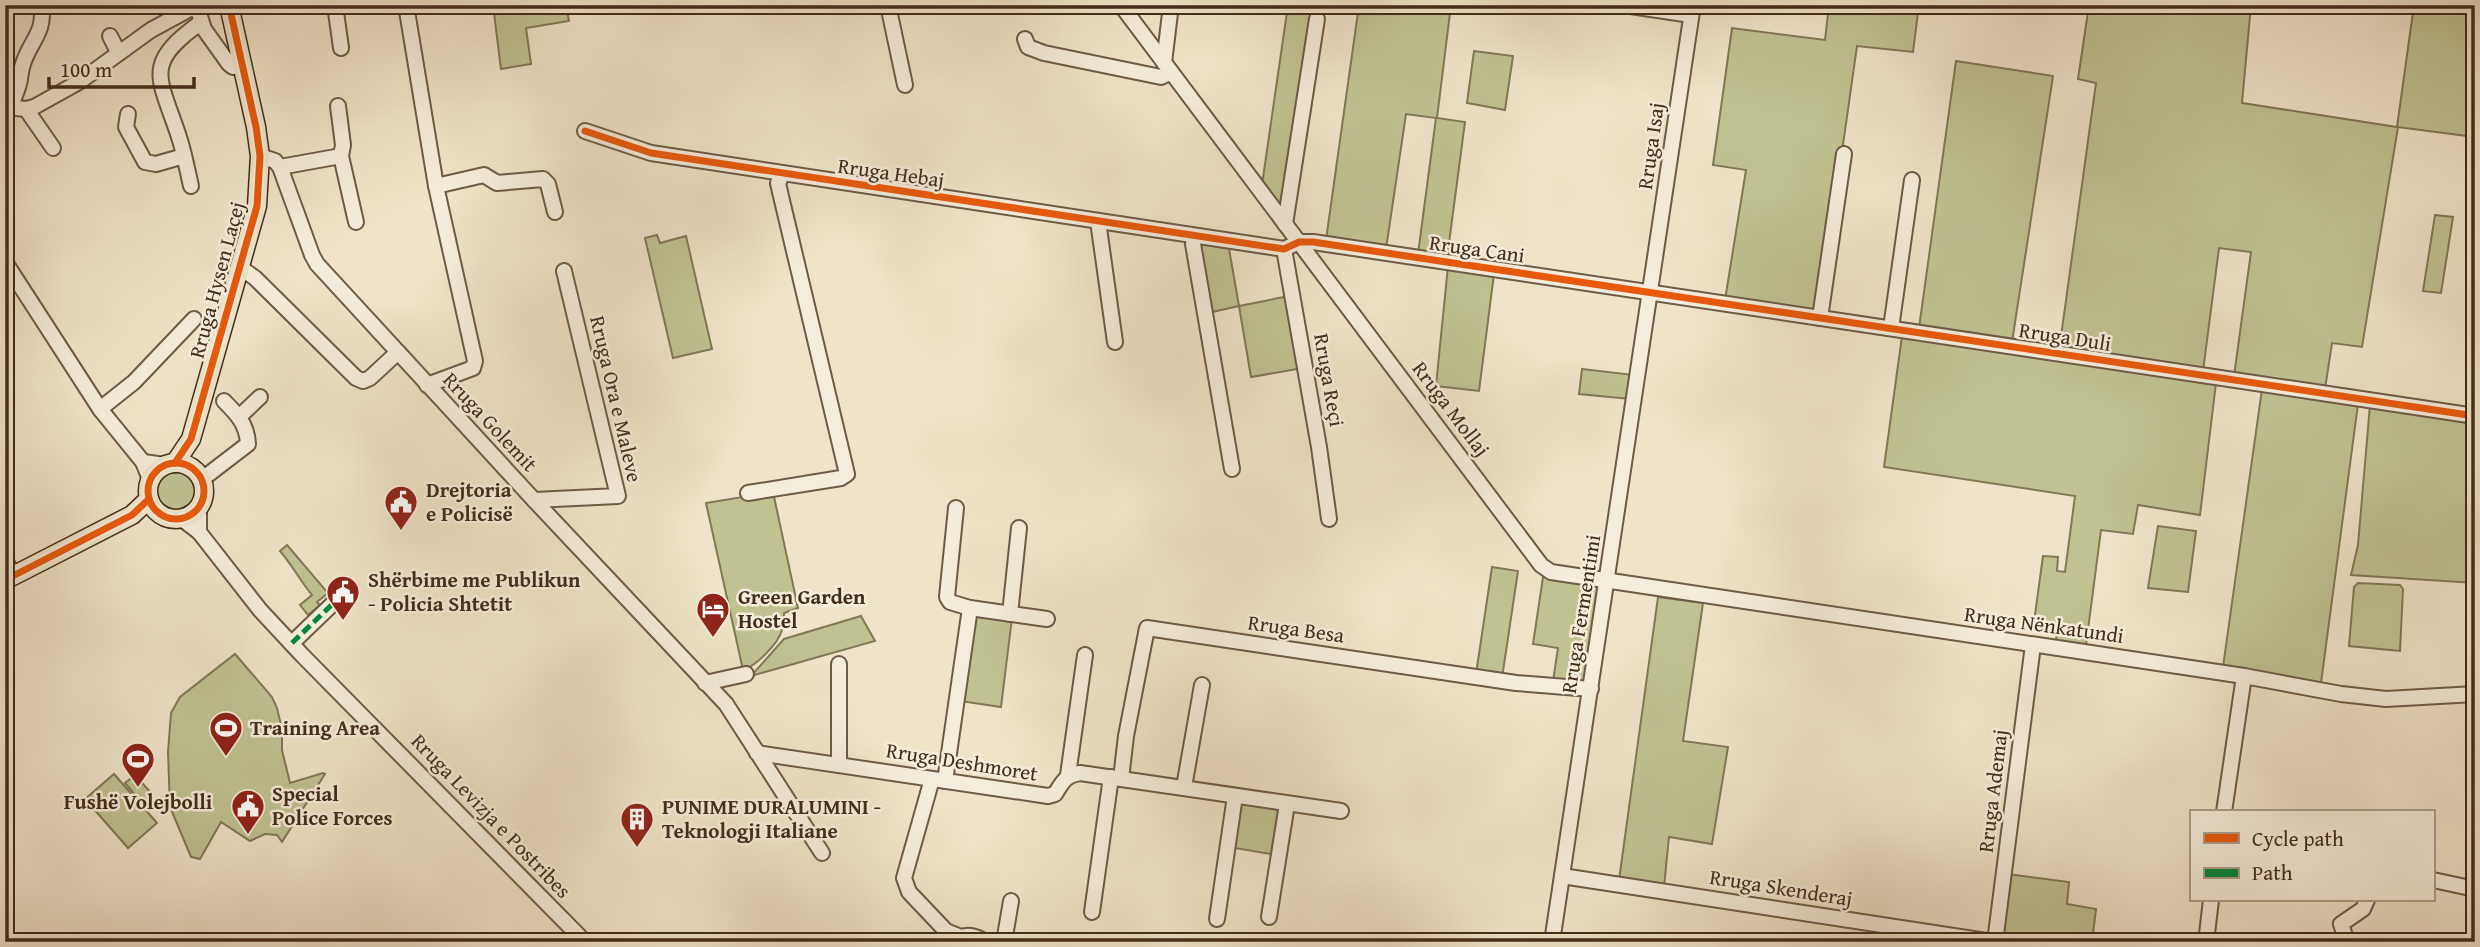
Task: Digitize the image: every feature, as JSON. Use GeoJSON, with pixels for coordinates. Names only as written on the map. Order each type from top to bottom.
{"type":"FeatureCollection","features":[{"type":"Feature","properties":{"kind":"main road","name":"Rruga Hysen Laçej"},"geometry":{"type":"LineString","coordinates":[[191,439],[257,206],[260,156],[256,127],[229,5]]}},
{"type":"Feature","properties":{"kind":"main road"},"geometry":{"type":"LineString","coordinates":[[191,439],[203,498],[199,508],[182,519],[171,519],[153,505],[148,489],[150,479],[157,471],[170,464],[191,439]]}},
{"type":"Feature","properties":{"kind":"main road"},"geometry":{"type":"LineString","coordinates":[[170,464],[186,465],[198,475]]}},
{"type":"Feature","properties":{"kind":"main road"},"geometry":{"type":"LineString","coordinates":[[9,578],[153,505]]}},
{"type":"Feature","properties":{"kind":"street"},"geometry":{"type":"LineString","coordinates":[[41,5],[41,28],[23,62],[20,83],[12,100],[14,108],[53,148]]}},
{"type":"Feature","properties":{"kind":"street"},"geometry":{"type":"LineString","coordinates":[[14,108],[34,107],[79,82],[150,30],[199,5],[200,23],[229,64],[233,67],[243,65]]}},
{"type":"Feature","properties":{"kind":"street"},"geometry":{"type":"LineString","coordinates":[[335,5],[341,48]]}},
{"type":"Feature","properties":{"kind":"street"},"geometry":{"type":"LineString","coordinates":[[406,5],[436,186],[475,364],[473,368],[428,384]]}},
{"type":"Feature","properties":{"kind":"street"},"geometry":{"type":"LineString","coordinates":[[888,5],[905,85]]}},
{"type":"Feature","properties":{"kind":"street","name":"Rruga Mollaj"},"geometry":{"type":"LineString","coordinates":[[1121,5],[1541,565],[1551,572],[1607,582]]}},
{"type":"Feature","properties":{"kind":"street"},"geometry":{"type":"LineString","coordinates":[[1026,38],[1028,47],[1041,52],[1161,78],[1168,68],[1171,5]]}},
{"type":"Feature","properties":{"kind":"street"},"geometry":{"type":"LineString","coordinates":[[1624,5],[1692,10]]}},
{"type":"Feature","properties":{"kind":"street","name":"Rruga Isaj"},"geometry":{"type":"LineString","coordinates":[[1650,292],[1692,10]]}},
{"type":"Feature","properties":{"kind":"street"},"geometry":{"type":"LineString","coordinates":[[1285,224],[1317,19]]}},
{"type":"Feature","properties":{"kind":"street"},"geometry":{"type":"LineString","coordinates":[[191,186],[184,156],[160,87],[160,76],[170,50],[200,23]]}},
{"type":"Feature","properties":{"kind":"street"},"geometry":{"type":"LineString","coordinates":[[110,36],[118,52]]}},
{"type":"Feature","properties":{"kind":"street"},"geometry":{"type":"LineString","coordinates":[[338,106],[343,145],[341,156],[356,222]]}},
{"type":"Feature","properties":{"kind":"street"},"geometry":{"type":"LineString","coordinates":[[128,114],[126,127],[145,162],[156,163],[184,156]]}},
{"type":"Feature","properties":{"kind":"street","name":"Rruga Hebaj"},"geometry":{"type":"LineString","coordinates":[[585,131],[651,153],[782,175],[1284,249]]}},
{"type":"Feature","properties":{"kind":"street"},"geometry":{"type":"LineString","coordinates":[[1820,318],[1844,154]]}},
{"type":"Feature","properties":{"kind":"street"},"geometry":{"type":"LineString","coordinates":[[260,156],[275,161],[280,167],[341,156]]}},
{"type":"Feature","properties":{"kind":"street","name":"Rruga Golemit"},"geometry":{"type":"LineString","coordinates":[[280,167],[317,264],[726,704],[822,853]]}},
{"type":"Feature","properties":{"kind":"street"},"geometry":{"type":"LineString","coordinates":[[436,186],[484,175],[496,183],[544,179],[548,184],[555,212]]}},
{"type":"Feature","properties":{"kind":"street"},"geometry":{"type":"LineString","coordinates":[[748,493],[841,478],[847,474],[778,183],[782,175]]}},
{"type":"Feature","properties":{"kind":"street"},"geometry":{"type":"LineString","coordinates":[[1891,328],[1912,180]]}},
{"type":"Feature","properties":{"kind":"street"},"geometry":{"type":"LineString","coordinates":[[1098,221],[1115,342]]}},
{"type":"Feature","properties":{"kind":"street"},"geometry":{"type":"LineString","coordinates":[[1195,236],[1193,244],[1232,469]]}},
{"type":"Feature","properties":{"kind":"street"},"geometry":{"type":"LineString","coordinates":[[1284,249],[1299,242]]}},
{"type":"Feature","properties":{"kind":"street","name":"Rruga Cani"},"geometry":{"type":"LineString","coordinates":[[1299,242],[1650,292]]}},
{"type":"Feature","properties":{"kind":"street","name":"Rruga Reçi"},"geometry":{"type":"LineString","coordinates":[[1284,249],[1320,447],[1329,519]]}},
{"type":"Feature","properties":{"kind":"street"},"geometry":{"type":"LineString","coordinates":[[5,262],[100,409],[143,462],[150,479]]}},
{"type":"Feature","properties":{"kind":"street"},"geometry":{"type":"LineString","coordinates":[[240,268],[254,278],[363,382],[398,352]]}},
{"type":"Feature","properties":{"kind":"street","name":"Rruga Ora e Maleve"},"geometry":{"type":"LineString","coordinates":[[534,500],[618,496],[564,271]]}},
{"type":"Feature","properties":{"kind":"street","name":"Rruga Duli"},"geometry":{"type":"LineString","coordinates":[[1650,292],[2475,416]]}},
{"type":"Feature","properties":{"kind":"street","name":"Rruga Fermentimi"},"geometry":{"type":"LineString","coordinates":[[1552,942],[1650,292]]}},
{"type":"Feature","properties":{"kind":"street"},"geometry":{"type":"LineString","coordinates":[[100,409],[134,382],[194,319]]}},
{"type":"Feature","properties":{"kind":"street"},"geometry":{"type":"LineString","coordinates":[[240,416],[260,397]]}},
{"type":"Feature","properties":{"kind":"street"},"geometry":{"type":"LineString","coordinates":[[198,475],[248,444],[240,416],[224,401]]}},
{"type":"Feature","properties":{"kind":"street"},"geometry":{"type":"LineString","coordinates":[[143,462],[170,464]]}},
{"type":"Feature","properties":{"kind":"street"},"geometry":{"type":"LineString","coordinates":[[199,508],[199,533]]}},
{"type":"Feature","properties":{"kind":"street"},"geometry":{"type":"LineString","coordinates":[[956,508],[947,597],[950,602],[970,608],[1047,619]]}},
{"type":"Feature","properties":{"kind":"street","name":"Rruga Levizja e Postribes"},"geometry":{"type":"LineString","coordinates":[[182,519],[199,533],[260,610],[585,942]]}},
{"type":"Feature","properties":{"kind":"street"},"geometry":{"type":"LineString","coordinates":[[1010,614],[1019,528]]}},
{"type":"Feature","properties":{"kind":"street"},"geometry":{"type":"LineString","coordinates":[[5,559],[9,578]]}},
{"type":"Feature","properties":{"kind":"street","name":"Rruga Nënkatundi"},"geometry":{"type":"LineString","coordinates":[[1607,582],[2244,676],[2341,694],[2386,699],[2475,694]]}},
{"type":"Feature","properties":{"kind":"street"},"geometry":{"type":"LineString","coordinates":[[292,643],[344,593]]}},
{"type":"Feature","properties":{"kind":"street"},"geometry":{"type":"LineString","coordinates":[[970,608],[938,780],[904,878],[909,892],[946,931],[961,937],[975,936],[986,942]]}},
{"type":"Feature","properties":{"kind":"street","name":"Rruga Besa"},"geometry":{"type":"LineString","coordinates":[[1116,778],[1147,628],[1505,682],[1591,689]]}},
{"type":"Feature","properties":{"kind":"street","name":"Rruga Ademaj"},"geometry":{"type":"LineString","coordinates":[[1994,942],[2033,645]]}},
{"type":"Feature","properties":{"kind":"street","name":"Rruga Deshmoret"},"geometry":{"type":"LineString","coordinates":[[1068,775],[1085,655]]}},
{"type":"Feature","properties":{"kind":"street"},"geometry":{"type":"LineString","coordinates":[[839,664],[839,765]]}},
{"type":"Feature","properties":{"kind":"street"},"geometry":{"type":"LineString","coordinates":[[705,682],[746,674]]}},
{"type":"Feature","properties":{"kind":"street"},"geometry":{"type":"LineString","coordinates":[[2224,810],[2244,676]]}},
{"type":"Feature","properties":{"kind":"street"},"geometry":{"type":"LineString","coordinates":[[1184,788],[1202,685]]}},
{"type":"Feature","properties":{"kind":"street","name":"Rruga Deshmoret"},"geometry":{"type":"LineString","coordinates":[[757,753],[1048,796],[1055,794],[1062,780],[1068,775],[1080,773],[1341,811]]}},
{"type":"Feature","properties":{"kind":"street"},"geometry":{"type":"LineString","coordinates":[[1091,912],[1116,778]]}},
{"type":"Feature","properties":{"kind":"street"},"geometry":{"type":"LineString","coordinates":[[1217,919],[1235,796]]}},
{"type":"Feature","properties":{"kind":"street"},"geometry":{"type":"LineString","coordinates":[[1269,917],[1287,804]]}},
{"type":"Feature","properties":{"kind":"street","name":"Rruga Skenderaj"},"geometry":{"type":"LineString","coordinates":[[1562,876],[1994,942]]}},
{"type":"Feature","properties":{"kind":"street"},"geometry":{"type":"LineString","coordinates":[[2434,880],[2475,889]]}},
{"type":"Feature","properties":{"kind":"street"},"geometry":{"type":"LineString","coordinates":[[1004,942],[1011,901]]}},
{"type":"Feature","properties":{"kind":"street"},"geometry":{"type":"LineString","coordinates":[[2206,942],[2211,902]]}},
{"type":"Feature","properties":{"kind":"street"},"geometry":{"type":"LineString","coordinates":[[2347,942],[2341,924],[2363,909],[2366,902]]}},
{"type":"Feature","properties":{"kind":"green space"},"geometry":{"type":"Polygon","coordinates":[[[493,5],[566,5],[569,21],[526,28],[531,64],[501,69],[493,5]]]}},
{"type":"Feature","properties":{"kind":"green space"},"geometry":{"type":"Polygon","coordinates":[[[1288,5],[1315,5],[1284,210],[1262,185],[1288,5]]]}},
{"type":"Feature","properties":{"kind":"green space"},"geometry":{"type":"Polygon","coordinates":[[[1359,5],[1451,5],[1437,118],[1465,122],[1447,258],[1418,254],[1436,118],[1406,114],[1386,249],[1326,240],[1359,5]]]}},
{"type":"Feature","properties":{"kind":"green space"},"geometry":{"type":"Polygon","coordinates":[[[1829,5],[1919,5],[1913,52],[1857,46],[1820,307],[1816,313],[1725,300],[1746,170],[1713,165],[1732,28],[1825,40],[1829,5]]]}},
{"type":"Feature","properties":{"kind":"green space"},"geometry":{"type":"Polygon","coordinates":[[[2089,5],[2251,5],[2242,103],[2397,127],[2414,5],[2475,5],[2475,137],[2398,127],[2362,347],[2332,343],[2325,389],[2234,376],[2251,252],[2219,248],[2203,371],[2059,351],[2096,83],[2078,79],[2089,5]]]}},
{"type":"Feature","properties":{"kind":"green space"},"geometry":{"type":"Polygon","coordinates":[[[1474,51],[1513,56],[1505,110],[1467,103],[1474,51]]]}},
{"type":"Feature","properties":{"kind":"green space"},"geometry":{"type":"Polygon","coordinates":[[[1956,61],[2053,76],[2012,342],[1919,328],[1956,61]]]}},
{"type":"Feature","properties":{"kind":"green space"},"geometry":{"type":"Polygon","coordinates":[[[2435,215],[2453,217],[2441,293],[2423,291],[2435,215]]]}},
{"type":"Feature","properties":{"kind":"green space"},"geometry":{"type":"Polygon","coordinates":[[[657,235],[660,243],[686,236],[712,349],[673,358],[645,238],[657,235]]]}},
{"type":"Feature","properties":{"kind":"green space"},"geometry":{"type":"Polygon","coordinates":[[[1198,243],[1228,243],[1239,306],[1208,313],[1198,243]]]}},
{"type":"Feature","properties":{"kind":"green space"},"geometry":{"type":"Polygon","coordinates":[[[1448,266],[1494,274],[1479,391],[1436,386],[1448,266]]]}},
{"type":"Feature","properties":{"kind":"green space"},"geometry":{"type":"Polygon","coordinates":[[[1289,296],[1303,368],[1251,377],[1239,306],[1289,296]]]}},
{"type":"Feature","properties":{"kind":"green space"},"geometry":{"type":"Polygon","coordinates":[[[1902,336],[2216,383],[2200,515],[2138,505],[2133,534],[2101,530],[2086,645],[2056,641],[2057,630],[2033,629],[2043,556],[2058,557],[2057,571],[2065,572],[2075,496],[1884,467],[1902,336]]]}},
{"type":"Feature","properties":{"kind":"green space"},"geometry":{"type":"Polygon","coordinates":[[[1582,369],[1634,375],[1630,399],[1579,394],[1582,369]]]}},
{"type":"Feature","properties":{"kind":"green space"},"geometry":{"type":"Polygon","coordinates":[[[2262,389],[2358,404],[2321,683],[2223,667],[2262,389]]]}},
{"type":"Feature","properties":{"kind":"green space"},"geometry":{"type":"Polygon","coordinates":[[[2370,405],[2475,420],[2475,583],[2351,575],[2358,545],[2370,405]]]}},
{"type":"Feature","properties":{"kind":"green space"},"geometry":{"type":"Polygon","coordinates":[[[177,471],[192,477],[198,492],[192,507],[177,513],[162,507],[156,492],[162,477],[177,471]]]}},
{"type":"Feature","properties":{"kind":"green space"},"geometry":{"type":"Polygon","coordinates":[[[773,492],[798,608],[784,613],[780,636],[760,659],[743,670],[706,503],[773,492]]]}},
{"type":"Feature","properties":{"kind":"green space"},"geometry":{"type":"Polygon","coordinates":[[[2158,526],[2196,531],[2188,592],[2148,588],[2158,526]]]}},
{"type":"Feature","properties":{"kind":"green space"},"geometry":{"type":"Polygon","coordinates":[[[287,545],[328,593],[317,602],[320,605],[308,615],[300,605],[312,595],[280,551],[287,545]]]}},
{"type":"Feature","properties":{"kind":"green space"},"geometry":{"type":"Polygon","coordinates":[[[1492,567],[1518,571],[1502,678],[1476,674],[1492,567]]]}},
{"type":"Feature","properties":{"kind":"green space"},"geometry":{"type":"Polygon","coordinates":[[[1543,577],[1590,584],[1599,588],[1586,677],[1582,682],[1553,681],[1558,648],[1533,644],[1543,577]]]}},
{"type":"Feature","properties":{"kind":"green space"},"geometry":{"type":"Polygon","coordinates":[[[2358,583],[2400,585],[2403,589],[2400,651],[2349,646],[2354,587],[2358,583]]]}},
{"type":"Feature","properties":{"kind":"green space"},"geometry":{"type":"Polygon","coordinates":[[[1658,597],[1703,603],[1683,741],[1728,747],[1712,844],[1669,837],[1664,887],[1619,880],[1658,597]]]}},
{"type":"Feature","properties":{"kind":"green space"},"geometry":{"type":"Polygon","coordinates":[[[973,615],[1012,618],[1001,707],[960,701],[973,615]]]}},
{"type":"Feature","properties":{"kind":"green space"},"geometry":{"type":"Polygon","coordinates":[[[861,616],[875,641],[751,676],[784,639],[861,616]]]}},
{"type":"Feature","properties":{"kind":"green space","name":"Training Area"},"geometry":{"type":"Polygon","coordinates":[[[235,654],[272,697],[277,708],[282,729],[282,750],[290,783],[325,774],[282,842],[277,835],[265,834],[250,841],[221,822],[200,859],[191,857],[170,807],[168,752],[171,713],[180,697],[235,654]]]}},
{"type":"Feature","properties":{"kind":"green space"},"geometry":{"type":"Polygon","coordinates":[[[114,774],[157,823],[128,848],[85,799],[114,774]]]}},
{"type":"Feature","properties":{"kind":"green space","name":"Fushë Volejbolli"},"geometry":{"type":"Polygon","coordinates":[[[135,775],[152,794],[142,803],[125,783],[135,775]]]}},
{"type":"Feature","properties":{"kind":"green space"},"geometry":{"type":"Polygon","coordinates":[[[1238,799],[1278,808],[1283,814],[1276,855],[1229,847],[1238,799]]]}},
{"type":"Feature","properties":{"kind":"green space"},"geometry":{"type":"Polygon","coordinates":[[[2007,874],[2069,882],[2067,904],[2096,909],[2092,942],[2034,942],[1998,936],[2007,874]]]}},
{"type":"Feature","properties":{"kind":"marked path"},"geometry":{"type":"LineString","coordinates":[[292,643],[344,593]]}},
{"type":"Feature","properties":{"kind":"cycle path"},"geometry":{"type":"LineString","coordinates":[[175,463],[191,439],[257,206],[260,156],[256,127],[229,5]]}},
{"type":"Feature","properties":{"kind":"cycle path"},"geometry":{"type":"LineString","coordinates":[[585,131],[651,153],[1284,249],[1299,242],[1313,242],[2475,416]]}},
{"type":"Feature","properties":{"kind":"cycle path"},"geometry":{"type":"LineString","coordinates":[[176,463],[187,465],[196,471],[202,480],[204,491],[202,502],[196,511],[187,517],[176,519],[165,517],[156,511],[150,502],[148,491],[150,480],[156,471],[165,465],[176,463]]}},
{"type":"Feature","properties":{"kind":"cycle path"},"geometry":{"type":"LineString","coordinates":[[5,580],[132,515],[149,499]]}},
{"type":"Feature","properties":{"kind":"place","name":"Drejtoria e Policisë"},"geometry":{"type":"Point","coordinates":[401,532]}},
{"type":"Feature","properties":{"kind":"place","name":"Shërbime me Publikun - Policia Shtetit"},"geometry":{"type":"Point","coordinates":[343,622]}},
{"type":"Feature","properties":{"kind":"place","name":"Green Garden Hostel"},"geometry":{"type":"Point","coordinates":[713,639]}},
{"type":"Feature","properties":{"kind":"place","name":"Training Area"},"geometry":{"type":"Point","coordinates":[226,758]}},
{"type":"Feature","properties":{"kind":"place","name":"Fushë Volejbolli"},"geometry":{"type":"Point","coordinates":[138,789]}},
{"type":"Feature","properties":{"kind":"place","name":"Special Police Forces"},"geometry":{"type":"Point","coordinates":[248,836]}},
{"type":"Feature","properties":{"kind":"place","name":"PUNIME DURALUMINI - Teknologji Italiane"},"geometry":{"type":"Point","coordinates":[637,849]}}]}
